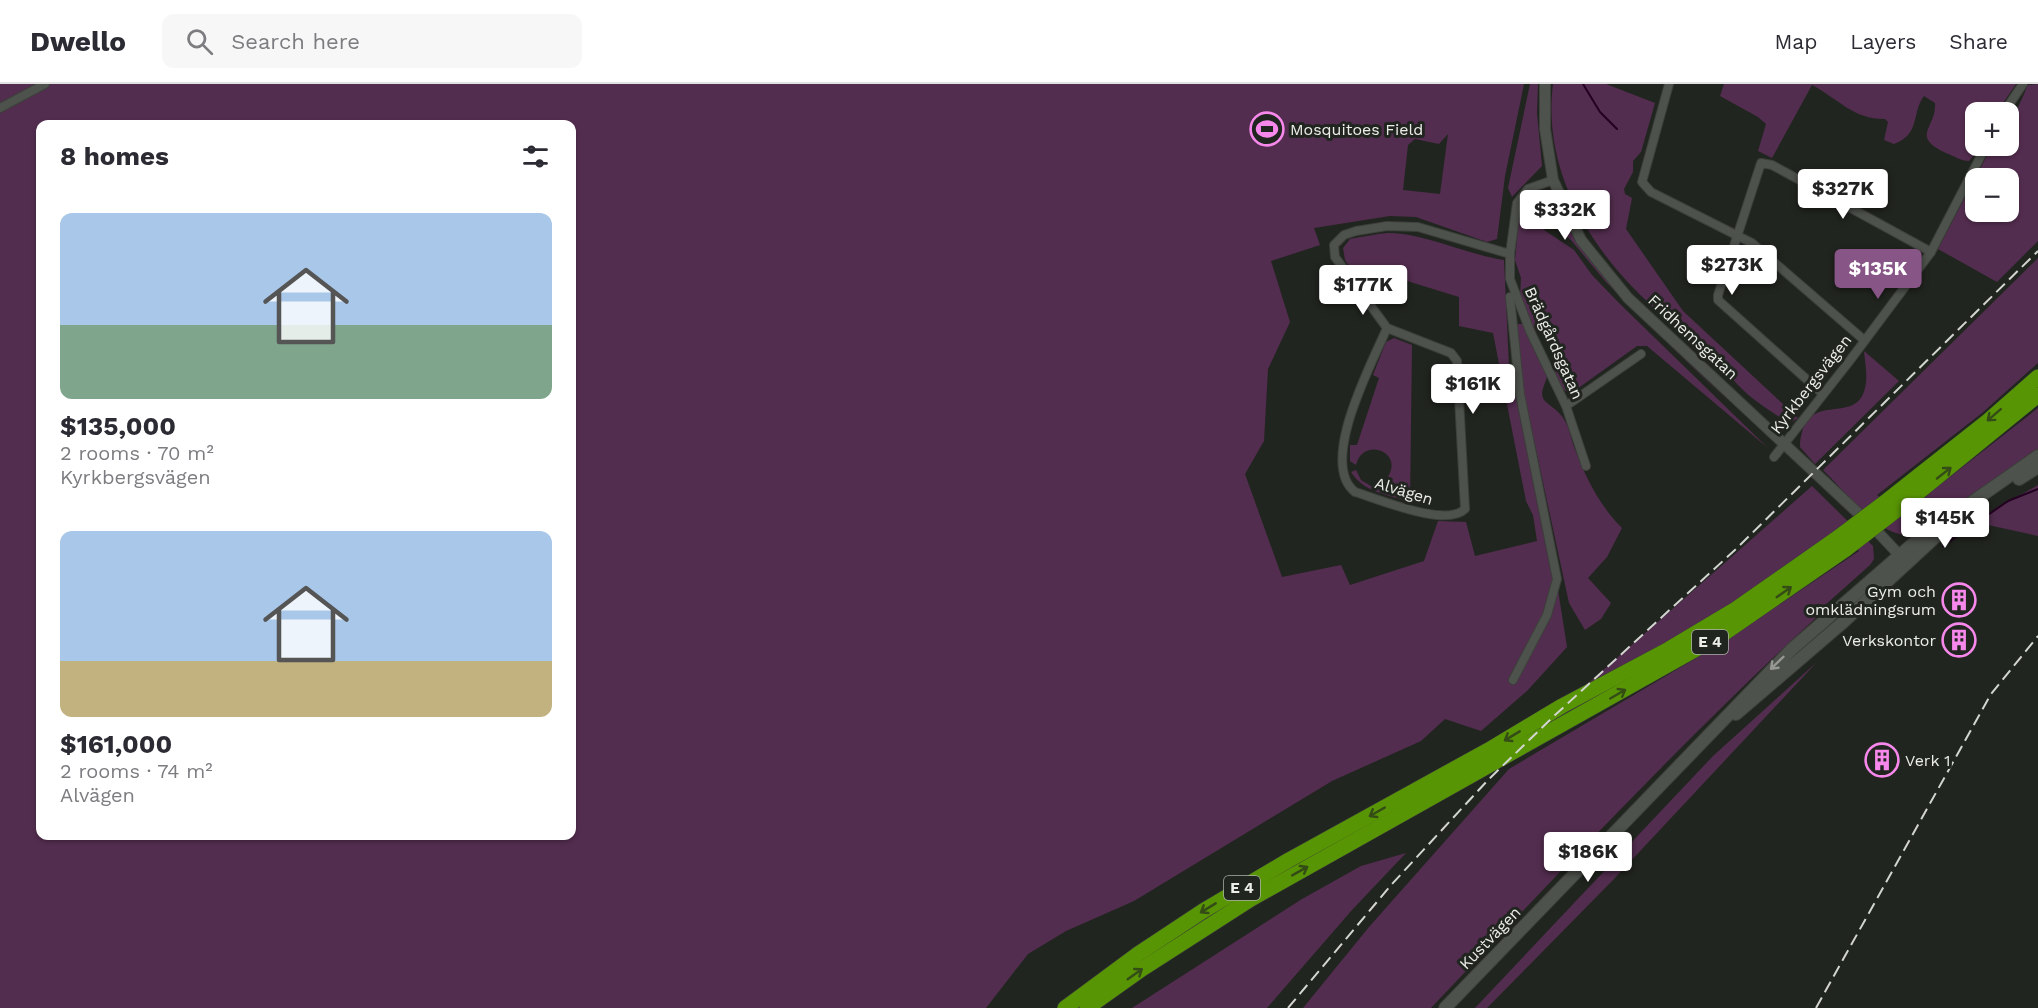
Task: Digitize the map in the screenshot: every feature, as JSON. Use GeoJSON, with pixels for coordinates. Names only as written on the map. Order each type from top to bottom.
{"type":"FeatureCollection","features":[{"type":"Feature","properties":{"kind":"highway","name":"E 4"},"geometry":{"type":"LineString","coordinates":[[1893,505],[2038,376]]}},
{"type":"Feature","properties":{"kind":"highway","name":"E 4"},"geometry":{"type":"LineString","coordinates":[[1087,1008],[1142,969],[1251,899],[1723,634],[2038,395]]}},
{"type":"Feature","properties":{"kind":"highway","name":"E 4"},"geometry":{"type":"LineString","coordinates":[[1065,1008],[1138,954],[1203,911],[1562,706],[1669,649],[1841,544]]}},
{"type":"Feature","properties":{"kind":"main road"},"geometry":{"type":"LineString","coordinates":[[1903,559],[2038,456]]}},
{"type":"Feature","properties":{"kind":"main road"},"geometry":{"type":"LineString","coordinates":[[1903,559],[1964,513],[2038,467]]}},
{"type":"Feature","properties":{"kind":"main road","name":"Kustvägen"},"geometry":{"type":"LineString","coordinates":[[1445,1008],[1710,736],[1903,559]]}},
{"type":"Feature","properties":{"kind":"street"},"geometry":{"type":"LineString","coordinates":[[0,108],[45,84]]}},
{"type":"Feature","properties":{"kind":"street","name":"Fridhemsgatan"},"geometry":{"type":"LineString","coordinates":[[1545,84],[1545,129],[1553,180],[1581,240],[1628,298],[1903,559]]}},
{"type":"Feature","properties":{"kind":"street"},"geometry":{"type":"LineString","coordinates":[[1669,84],[1642,182],[1651,192],[1768,255],[1864,340]]}},
{"type":"Feature","properties":{"kind":"street"},"geometry":{"type":"LineString","coordinates":[[2011,102],[2023,84]]}},
{"type":"Feature","properties":{"kind":"street","name":"Kyrkbergsvägen"},"geometry":{"type":"LineString","coordinates":[[1774,457],[1931,252],[1981,156]]}},
{"type":"Feature","properties":{"kind":"street"},"geometry":{"type":"LineString","coordinates":[[1823,394],[1718,300],[1736,236],[1761,163],[1772,165],[1931,252]]}},
{"type":"Feature","properties":{"kind":"street","name":"Brädgårdsgatan"},"geometry":{"type":"LineString","coordinates":[[1553,180],[1528,189],[1519,199],[1510,254],[1512,285],[1530,331],[1566,406],[1586,466]]}},
{"type":"Feature","properties":{"kind":"street"},"geometry":{"type":"LineString","coordinates":[[1387,328],[1335,257],[1334,245],[1344,235],[1387,226],[1418,227],[1510,254]]}},
{"type":"Feature","properties":{"kind":"street"},"geometry":{"type":"LineString","coordinates":[[1510,297],[1520,394],[1557,579],[1547,615],[1513,680]]}},
{"type":"Feature","properties":{"kind":"street","name":"Alvägen"},"geometry":{"type":"LineString","coordinates":[[1387,328],[1451,353],[1457,361],[1465,509],[1457,515],[1437,516],[1355,492],[1347,485],[1343,477],[1347,428],[1387,328]]}},
{"type":"Feature","properties":{"kind":"street"},"geometry":{"type":"LineString","coordinates":[[1566,406],[1641,354]]}},
{"type":"Feature","properties":{"kind":"shaded area"},"geometry":{"type":"Polygon","coordinates":[[[0,84],[1524,84],[1505,176],[1497,239],[1487,242],[1416,217],[1390,216],[1314,228],[1320,245],[1271,261],[1290,322],[1268,369],[1264,441],[1245,474],[1282,577],[1341,565],[1350,585],[1424,561],[1438,521],[1466,522],[1475,556],[1537,541],[1533,515],[1526,501],[1493,333],[1459,326],[1459,297],[1404,280],[1362,284],[1345,260],[1343,248],[1350,239],[1388,233],[1415,236],[1504,260],[1509,367],[1558,590],[1567,647],[1527,691],[1481,731],[1445,719],[1421,741],[1332,781],[1134,901],[1066,931],[1028,954],[986,1008],[0,1008],[0,84]],[[1448,134],[1439,144],[1415,139],[1408,145],[1403,190],[1440,194],[1448,134]]]}},
{"type":"Feature","properties":{"kind":"shaded area"},"geometry":{"type":"Polygon","coordinates":[[[1530,84],[1538,84],[1537,113],[1542,166],[1512,197],[1508,188],[1530,84]]]}},
{"type":"Feature","properties":{"kind":"shaded area"},"geometry":{"type":"Polygon","coordinates":[[[1553,84],[1606,84],[1655,103],[1641,152],[1633,161],[1633,172],[1624,189],[1625,194],[1632,198],[1626,229],[1683,311],[1798,418],[1792,422],[1785,421],[1749,395],[1735,382],[1719,359],[1708,349],[1667,323],[1608,259],[1590,234],[1563,177],[1555,147],[1552,116],[1553,84]]]}},
{"type":"Feature","properties":{"kind":"shaded area"},"geometry":{"type":"Polygon","coordinates":[[[1724,84],[2016,84],[2004,102],[1965,102],[1965,156],[1973,156],[1969,161],[1946,153],[1929,142],[1927,131],[1935,112],[1935,103],[1924,96],[1912,129],[1903,140],[1894,144],[1884,140],[1888,122],[1885,119],[1864,116],[1855,112],[1812,85],[1772,158],[1758,151],[1766,124],[1758,117],[1720,96],[1724,84]]]}},
{"type":"Feature","properties":{"kind":"shaded area"},"geometry":{"type":"Polygon","coordinates":[[[2038,84],[2038,241],[1997,282],[1938,249],[1965,198],[1965,222],[2019,222],[2019,168],[1980,168],[1987,156],[2019,156],[2019,105],[2028,85],[2038,84]]]}},
{"type":"Feature","properties":{"kind":"shaded area"},"geometry":{"type":"Polygon","coordinates":[[[1538,192],[1547,194],[1555,200],[1575,238],[1606,280],[1730,404],[1606,282],[1571,240],[1524,204],[1528,198],[1538,192]]]}},
{"type":"Feature","properties":{"kind":"shaded area"},"geometry":{"type":"Polygon","coordinates":[[[1520,210],[1535,217],[1544,230],[1574,250],[1592,275],[1619,303],[1768,448],[1647,346],[1637,346],[1570,394],[1562,388],[1554,375],[1554,337],[1544,329],[1533,331],[1520,298],[1521,278],[1515,260],[1520,210]]]}},
{"type":"Feature","properties":{"kind":"shaded area"},"geometry":{"type":"Polygon","coordinates":[[[2038,258],[2038,363],[1982,413],[1877,495],[1900,516],[2038,408],[2038,453],[1916,535],[1903,535],[1890,531],[1865,513],[1823,470],[2038,258]]]}},
{"type":"Feature","properties":{"kind":"shaded area"},"geometry":{"type":"Polygon","coordinates":[[[1518,324],[1524,324],[1547,376],[1543,398],[1565,421],[1588,480],[1606,510],[1622,528],[1607,557],[1588,578],[1611,603],[1601,619],[1585,630],[1569,603],[1518,366],[1518,324]]]}},
{"type":"Feature","properties":{"kind":"shaded area"},"geometry":{"type":"Polygon","coordinates":[[[1394,338],[1412,345],[1410,502],[1369,488],[1356,479],[1351,472],[1356,470],[1361,480],[1371,486],[1383,483],[1390,473],[1392,464],[1389,456],[1375,449],[1367,451],[1360,456],[1356,465],[1350,461],[1350,445],[1357,445],[1379,378],[1373,375],[1386,342],[1394,338]]]}},
{"type":"Feature","properties":{"kind":"shaded area"},"geometry":{"type":"Polygon","coordinates":[[[1864,351],[1899,381],[1815,464],[1800,447],[1803,429],[1810,418],[1820,412],[1851,406],[1860,400],[1866,384],[1864,351]]]}},
{"type":"Feature","properties":{"kind":"shaded area"},"geometry":{"type":"Polygon","coordinates":[[[2038,485],[2038,536],[1988,525],[1984,516],[2038,485]]]}},
{"type":"Feature","properties":{"kind":"shaded area"},"geometry":{"type":"Polygon","coordinates":[[[1812,486],[1873,546],[1874,559],[1870,565],[1824,606],[1819,615],[1670,759],[1431,1008],[1303,1008],[1369,927],[1509,769],[1725,641],[1859,551],[1841,531],[1730,606],[1576,694],[1812,486]]]}},
{"type":"Feature","properties":{"kind":"shaded area"},"geometry":{"type":"Polygon","coordinates":[[[1817,662],[1613,880],[1487,1008],[1475,1008],[1713,756],[1817,662]]]}},
{"type":"Feature","properties":{"kind":"shaded area"},"geometry":{"type":"Polygon","coordinates":[[[1406,853],[1352,910],[1267,1008],[1132,1008],[1302,899],[1361,866],[1406,853]]]}},
{"type":"Feature","properties":{"kind":"waterway"},"geometry":{"type":"LineString","coordinates":[[1583,84],[1600,112],[1617,129]]}},
{"type":"Feature","properties":{"kind":"waterway"},"geometry":{"type":"LineString","coordinates":[[1943,546],[2008,501],[2038,489]]}},
{"type":"Feature","properties":{"kind":"railway"},"geometry":{"type":"LineString","coordinates":[[1288,1008],[1392,884],[1488,780],[1554,716],[1736,549],[2038,251]]}},
{"type":"Feature","properties":{"kind":"railway"},"geometry":{"type":"LineString","coordinates":[[1816,1008],[1991,694],[2038,636]]}},
{"type":"Feature","properties":{"kind":"place","name":"Mosquitoes Field"},"geometry":{"type":"Point","coordinates":[1267,129]}},
{"type":"Feature","properties":{"kind":"place","name":"Gym och omklädningsrum"},"geometry":{"type":"Point","coordinates":[1959,600]}},
{"type":"Feature","properties":{"kind":"place","name":"Verkskontor"},"geometry":{"type":"Point","coordinates":[1959,640]}},
{"type":"Feature","properties":{"kind":"place","name":"Verk 1"},"geometry":{"type":"Point","coordinates":[1882,760]}}]}
